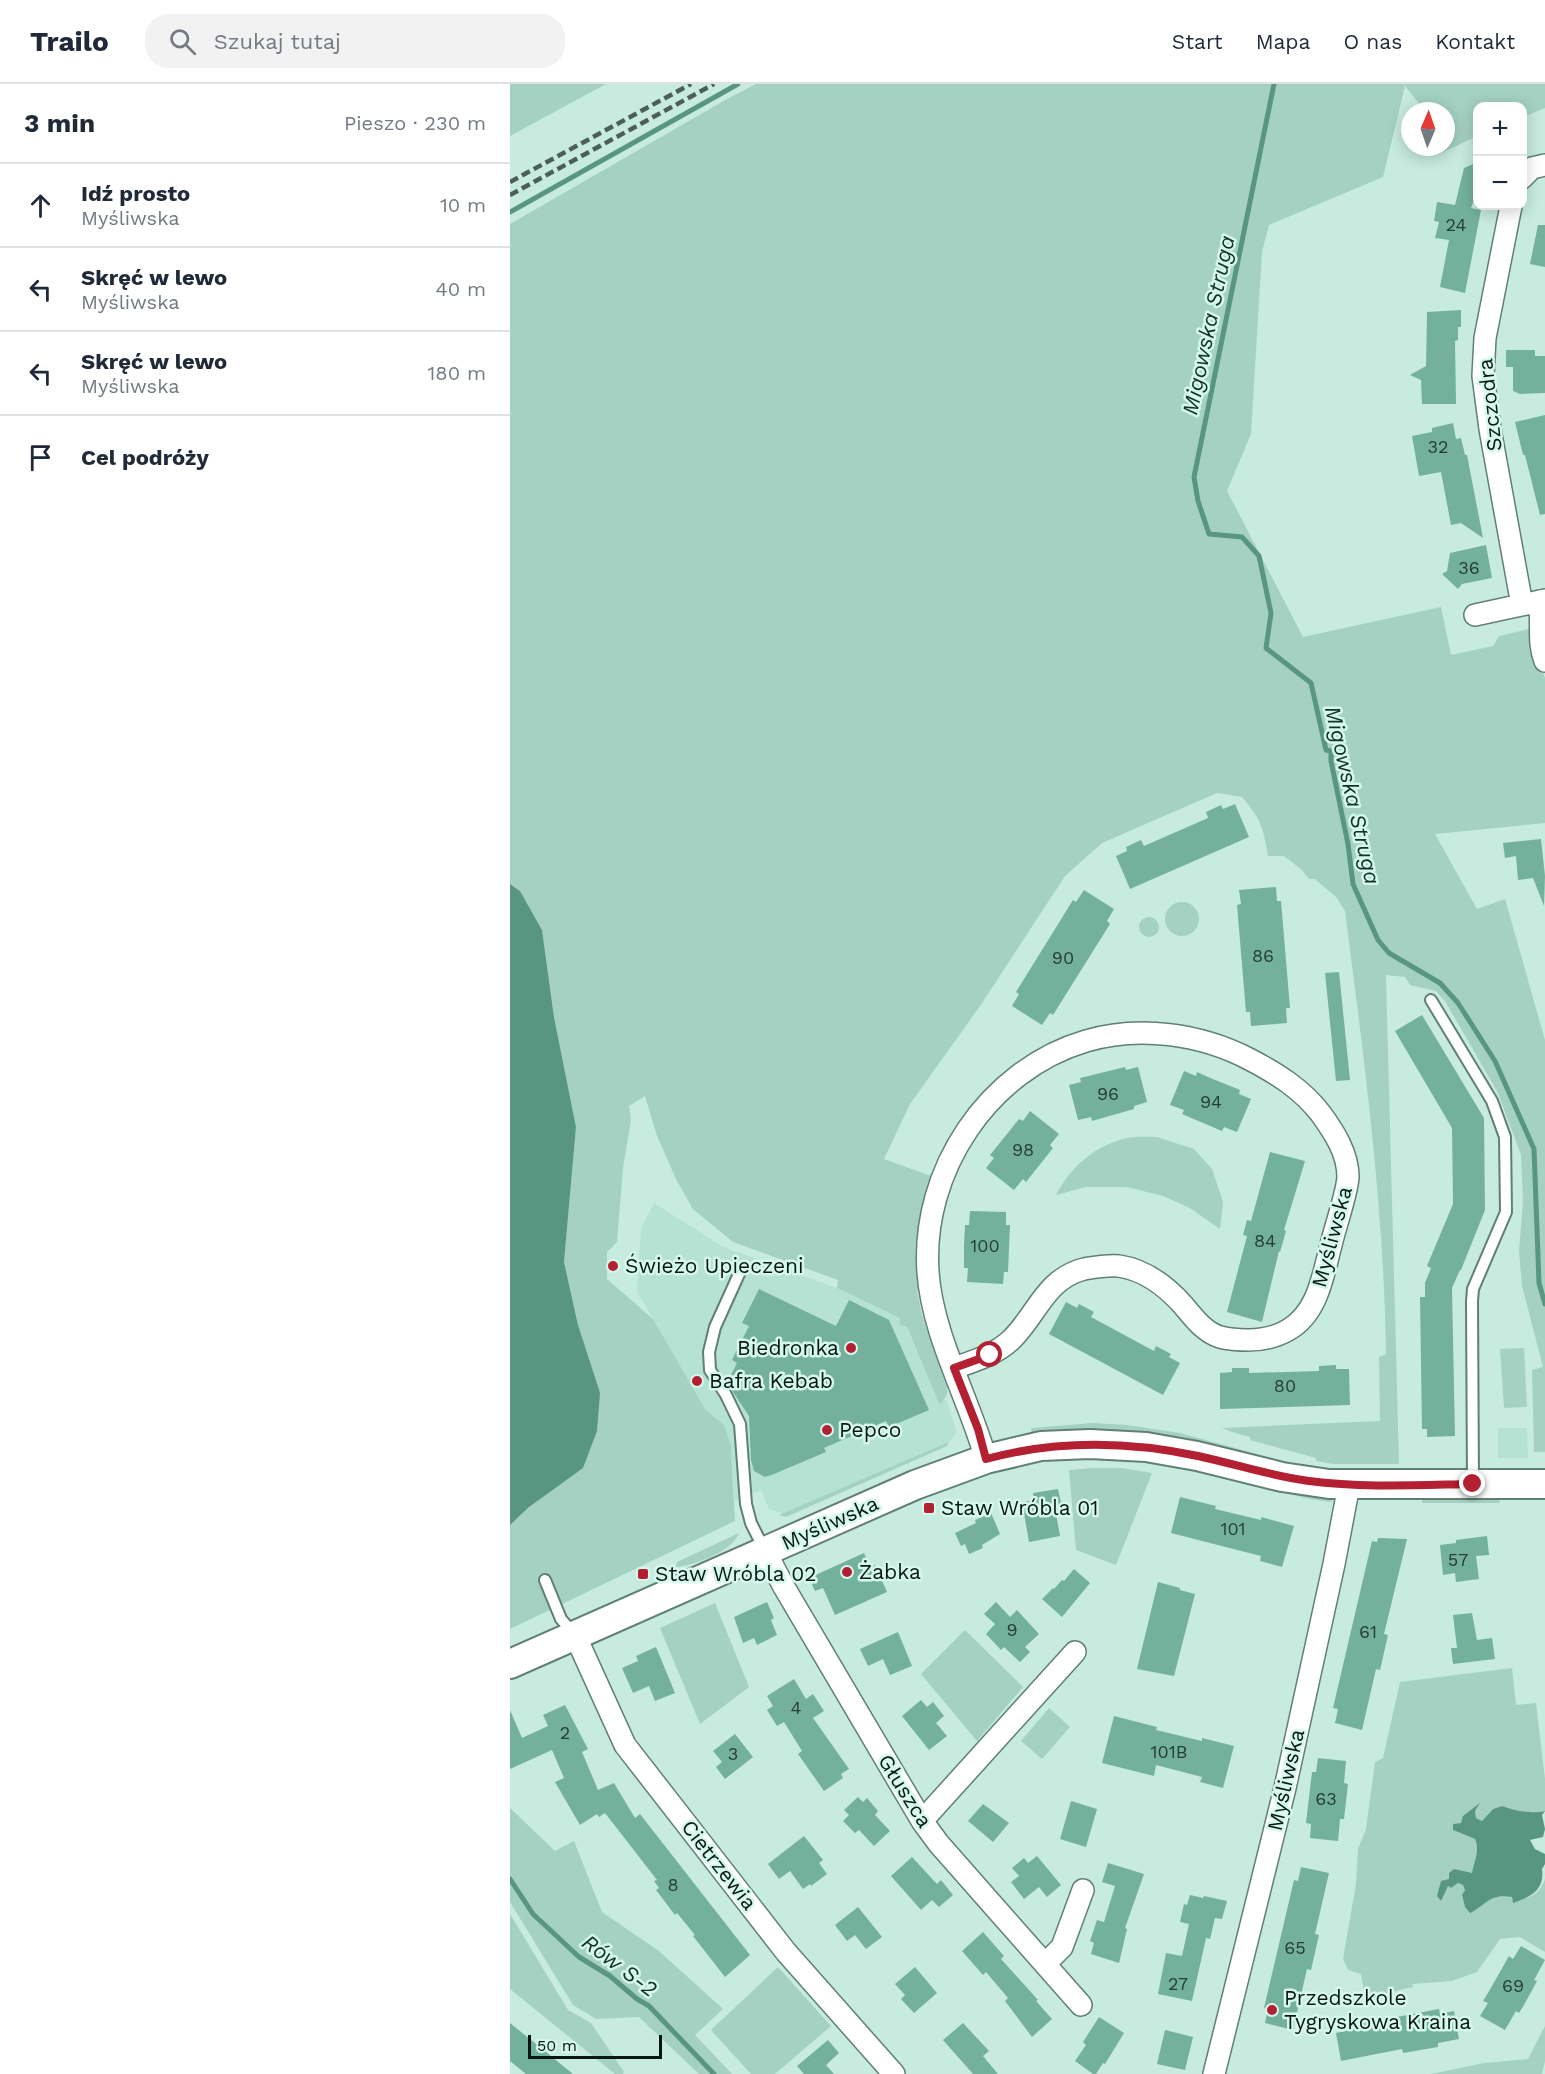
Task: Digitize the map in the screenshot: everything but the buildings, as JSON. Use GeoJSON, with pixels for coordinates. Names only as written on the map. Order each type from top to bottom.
{"type":"FeatureCollection","features":[{"type":"Feature","properties":{"kind":"street"},"geometry":{"type":"LineString","coordinates":[[1527,173],[1532,168],[1545,165]]}},
{"type":"Feature","properties":{"kind":"street","name":"Szczodra"},"geometry":{"type":"LineString","coordinates":[[1510,210],[1485,338],[1483,376],[1490,429],[1542,619],[1539,645],[1545,661]]}},
{"type":"Feature","properties":{"kind":"street"},"geometry":{"type":"LineString","coordinates":[[1475,615],[1536,602]]}},
{"type":"Feature","properties":{"kind":"street","name":"Myśliwska"},"geometry":{"type":"LineString","coordinates":[[954,1368],[990,1355],[1010,1342],[1059,1279],[1077,1271],[1100,1266],[1121,1266],[1152,1277],[1167,1289],[1197,1322],[1218,1336],[1243,1340],[1262,1339],[1287,1331],[1300,1321],[1313,1305],[1348,1179],[1346,1159],[1335,1133],[1313,1104],[1289,1082],[1227,1048],[1160,1033],[1127,1034],[1089,1040],[1053,1053],[998,1091],[975,1118],[946,1166],[934,1204],[928,1239],[928,1273],[934,1310],[954,1368],[978,1429],[986,1459]]}},
{"type":"Feature","properties":{"kind":"street","name":"Myśliwska"},"geometry":{"type":"LineString","coordinates":[[510,1664],[915,1485],[986,1459],[1041,1446],[1116,1445],[1174,1451],[1299,1480],[1349,1485],[1545,1484]]}},
{"type":"Feature","properties":{"kind":"street","name":"Myśliwska"},"geometry":{"type":"LineString","coordinates":[[1214,2074],[1285,1788],[1349,1485]]}},
{"type":"Feature","properties":{"kind":"street","name":"Głuszca"},"geometry":{"type":"LineString","coordinates":[[765,1551],[922,1821],[939,1844],[1082,2005]]}},
{"type":"Feature","properties":{"kind":"street","name":"Cietrzewia"},"geometry":{"type":"LineString","coordinates":[[575,1635],[625,1745],[786,1952],[894,2074]]}},
{"type":"Feature","properties":{"kind":"street"},"geometry":{"type":"LineString","coordinates":[[922,1821],[1075,1652]]}},
{"type":"Feature","properties":{"kind":"street"},"geometry":{"type":"LineString","coordinates":[[1045,1964],[1062,1947],[1083,1890]]}},
{"type":"Feature","properties":{"kind":"lane"},"geometry":{"type":"LineString","coordinates":[[1431,1000],[1492,1101],[1505,1137],[1506,1212],[1473,1289],[1473,1484]]}},
{"type":"Feature","properties":{"kind":"lane"},"geometry":{"type":"LineString","coordinates":[[739,1274],[715,1327],[709,1352],[710,1370],[726,1395],[740,1424],[746,1504],[751,1523],[765,1551]]}},
{"type":"Feature","properties":{"kind":"lane"},"geometry":{"type":"LineString","coordinates":[[545,1580],[561,1619],[575,1635]]}},
{"type":"Feature","properties":{"kind":"shaded area"},"geometry":{"type":"Polygon","coordinates":[[[510,84],[606,84],[510,136],[510,84]]]}},
{"type":"Feature","properties":{"kind":"shaded area"},"geometry":{"type":"Polygon","coordinates":[[[756,84],[1545,84],[1545,108],[1528,115],[1527,102],[1473,102],[1473,138],[1455,146],[1455,102],[1418,102],[1405,86],[1383,177],[1269,225],[1262,252],[1251,434],[1227,491],[1303,637],[1441,607],[1451,655],[1493,646],[1499,636],[1534,628],[1535,654],[1545,678],[1545,823],[1435,834],[1477,909],[1505,899],[1545,1040],[1545,1452],[1534,1452],[1532,1370],[1543,1367],[1522,1286],[1519,1250],[1523,1202],[1521,1155],[1498,1093],[1445,1001],[1436,991],[1410,985],[1405,977],[1386,975],[1399,1464],[1333,1464],[1316,1461],[1316,1458],[1250,1440],[1250,1437],[1222,1428],[1380,1421],[1379,1357],[1386,1354],[1377,1188],[1366,1077],[1345,911],[1336,897],[1315,879],[1309,879],[1302,870],[1284,856],[1268,856],[1260,824],[1242,797],[1217,793],[1102,843],[1065,876],[980,1006],[910,1104],[884,1159],[931,1176],[920,1226],[921,1290],[917,1291],[922,1315],[947,1386],[947,1394],[942,1403],[939,1403],[907,1327],[900,1325],[900,1318],[837,1288],[838,1280],[733,1242],[693,1209],[676,1179],[657,1136],[645,1096],[629,1106],[631,1120],[623,1168],[617,1242],[607,1252],[607,1279],[653,1319],[705,1409],[724,1425],[731,1446],[735,1521],[510,1629],[510,1525],[529,1507],[578,1325],[564,1262],[576,1127],[554,1017],[542,930],[520,891],[510,884],[510,224],[756,84]]]}},
{"type":"Feature","properties":{"kind":"shaded area"},"geometry":{"type":"Polygon","coordinates":[[[510,884],[520,891],[542,930],[554,1017],[576,1127],[564,1262],[578,1325],[600,1393],[597,1431],[583,1468],[529,1507],[510,1525],[510,884]]]}},
{"type":"Feature","properties":{"kind":"shaded area"},"geometry":{"type":"Polygon","coordinates":[[[1182,902],[1194,907],[1199,919],[1194,931],[1182,936],[1170,931],[1165,919],[1170,907],[1182,902]]]}},
{"type":"Feature","properties":{"kind":"shaded area"},"geometry":{"type":"Polygon","coordinates":[[[1149,917],[1156,920],[1159,927],[1156,934],[1149,937],[1142,934],[1139,927],[1142,920],[1149,917]]]}},
{"type":"Feature","properties":{"kind":"shaded area"},"geometry":{"type":"Polygon","coordinates":[[[1157,1137],[1194,1149],[1212,1169],[1223,1202],[1220,1229],[1190,1208],[1163,1196],[1127,1187],[1086,1187],[1056,1195],[1068,1176],[1092,1153],[1127,1138],[1157,1137]]]}},
{"type":"Feature","properties":{"kind":"shaded area"},"geometry":{"type":"Polygon","coordinates":[[[654,1203],[723,1247],[837,1288],[900,1318],[900,1325],[906,1327],[942,1403],[946,1399],[957,1432],[949,1442],[786,1514],[769,1509],[761,1490],[735,1501],[731,1446],[724,1425],[705,1410],[637,1291],[641,1229],[654,1203]]]}},
{"type":"Feature","properties":{"kind":"shaded area"},"geometry":{"type":"Polygon","coordinates":[[[1524,1348],[1527,1407],[1504,1408],[1500,1349],[1524,1348]]]}},
{"type":"Feature","properties":{"kind":"shaded area"},"geometry":{"type":"Polygon","coordinates":[[[1093,1423],[1127,1425],[1180,1433],[1327,1473],[1271,1462],[1161,1434],[1106,1430],[1032,1434],[1031,1428],[1093,1423]]]}},
{"type":"Feature","properties":{"kind":"shaded area"},"geometry":{"type":"Polygon","coordinates":[[[1498,1428],[1527,1428],[1528,1458],[1498,1458],[1498,1428]]]}},
{"type":"Feature","properties":{"kind":"shaded area"},"geometry":{"type":"Polygon","coordinates":[[[949,1442],[947,1446],[786,1517],[779,1515],[949,1442]]]}},
{"type":"Feature","properties":{"kind":"shaded area"},"geometry":{"type":"Polygon","coordinates":[[[1146,1460],[1328,1497],[1333,1502],[1314,1500],[1146,1460]]]}},
{"type":"Feature","properties":{"kind":"shaded area"},"geometry":{"type":"Polygon","coordinates":[[[1122,1468],[1152,1473],[1116,1565],[1076,1550],[1069,1470],[1122,1468]]]}},
{"type":"Feature","properties":{"kind":"shaded area"},"geometry":{"type":"Polygon","coordinates":[[[1496,1494],[1499,1503],[1422,1503],[1422,1497],[1496,1494]]]}},
{"type":"Feature","properties":{"kind":"shaded area"},"geometry":{"type":"Polygon","coordinates":[[[739,1533],[729,1546],[712,1556],[702,1561],[676,1567],[677,1562],[739,1533]]]}},
{"type":"Feature","properties":{"kind":"shaded area"},"geometry":{"type":"Polygon","coordinates":[[[715,1603],[749,1687],[700,1724],[660,1628],[715,1603]]]}},
{"type":"Feature","properties":{"kind":"shaded area"},"geometry":{"type":"Polygon","coordinates":[[[965,1630],[1023,1687],[977,1741],[921,1674],[965,1630]]]}},
{"type":"Feature","properties":{"kind":"shaded area"},"geometry":{"type":"Polygon","coordinates":[[[1512,1668],[1516,1705],[1536,1703],[1545,1779],[1545,1811],[1523,1811],[1501,1806],[1493,1809],[1482,1821],[1476,1818],[1475,1811],[1479,1805],[1461,1823],[1453,1824],[1453,1830],[1475,1839],[1477,1852],[1472,1873],[1450,1879],[1444,1893],[1448,1886],[1451,1888],[1458,1883],[1463,1885],[1466,1890],[1462,1896],[1465,1907],[1478,1908],[1490,1899],[1498,1897],[1512,1897],[1513,1902],[1529,1897],[1540,1889],[1545,1879],[1545,1952],[1520,1937],[1500,1939],[1477,1972],[1452,1981],[1412,1984],[1413,1987],[1365,1998],[1361,1974],[1348,1970],[1343,1959],[1356,1884],[1358,1849],[1366,1829],[1375,1762],[1383,1758],[1400,1682],[1512,1668]]]}},
{"type":"Feature","properties":{"kind":"shaded area"},"geometry":{"type":"Polygon","coordinates":[[[1049,1708],[1070,1727],[1042,1759],[1021,1741],[1049,1708]]]}},
{"type":"Feature","properties":{"kind":"shaded area"},"geometry":{"type":"Polygon","coordinates":[[[1480,1803],[1475,1811],[1476,1818],[1482,1821],[1493,1809],[1502,1806],[1523,1812],[1545,1811],[1542,1815],[1545,1829],[1543,1837],[1530,1840],[1535,1849],[1545,1854],[1545,1864],[1542,1869],[1541,1883],[1535,1892],[1513,1903],[1512,1897],[1494,1898],[1470,1913],[1465,1907],[1462,1895],[1465,1890],[1463,1885],[1458,1883],[1451,1888],[1448,1886],[1441,1901],[1437,1896],[1441,1881],[1449,1879],[1449,1873],[1454,1869],[1472,1873],[1477,1852],[1475,1839],[1453,1830],[1453,1824],[1461,1823],[1463,1816],[1480,1803]]]}},
{"type":"Feature","properties":{"kind":"shaded area"},"geometry":{"type":"Polygon","coordinates":[[[510,1808],[555,1851],[574,1841],[602,1912],[659,1951],[723,2009],[695,2035],[732,2074],[699,2074],[639,2017],[596,2019],[573,2005],[510,1902],[510,1808]]]}},
{"type":"Feature","properties":{"kind":"shaded area"},"geometry":{"type":"Polygon","coordinates":[[[510,1914],[568,2010],[591,2023],[624,2072],[623,2074],[615,2074],[510,1989],[510,1914]]]}},
{"type":"Feature","properties":{"kind":"shaded area"},"geometry":{"type":"Polygon","coordinates":[[[778,1967],[831,2026],[775,2074],[751,2074],[711,2030],[778,1967]]]}},
{"type":"Feature","properties":{"kind":"shaded area"},"geometry":{"type":"Polygon","coordinates":[[[1545,2026],[1545,2061],[1542,2074],[1431,2074],[1484,2063],[1528,2059],[1545,2026]]]}},
{"type":"Feature","properties":{"kind":"waterway"},"geometry":{"type":"LineString","coordinates":[[510,212],[738,84]]}},
{"type":"Feature","properties":{"kind":"waterway","name":"Migowska Struga"},"geometry":{"type":"LineString","coordinates":[[1274,84],[1194,477],[1198,501],[1209,534],[1242,537],[1259,556],[1271,613],[1266,648],[1311,683],[1326,750],[1331,751],[1353,884],[1378,940],[1389,953],[1440,983],[1458,1003],[1495,1061],[1534,1149],[1539,1283],[1545,1304]]}},
{"type":"Feature","properties":{"kind":"waterway","name":"Rów S-2"},"geometry":{"type":"LineString","coordinates":[[510,1879],[533,1914],[579,1957],[610,1976],[649,2006],[714,2074]]}},
{"type":"Feature","properties":{"kind":"railway"},"geometry":{"type":"LineString","coordinates":[[510,182],[691,84]]}},
{"type":"Feature","properties":{"kind":"railway"},"geometry":{"type":"LineString","coordinates":[[510,195],[714,84]]}},
{"type":"Feature","properties":{"kind":"place","name":"Świeżo Upieczeni"},"geometry":{"type":"Point","coordinates":[613,1266]}},
{"type":"Feature","properties":{"kind":"place","name":"Biedronka"},"geometry":{"type":"Point","coordinates":[851,1348]}},
{"type":"Feature","properties":{"kind":"place","name":"Bafra Kebab"},"geometry":{"type":"Point","coordinates":[697,1381]}},
{"type":"Feature","properties":{"kind":"place","name":"Pepco"},"geometry":{"type":"Point","coordinates":[827,1430]}},
{"type":"Feature","properties":{"kind":"place","name":"Staw Wróbla 01"},"geometry":{"type":"Point","coordinates":[929,1508]}},
{"type":"Feature","properties":{"kind":"place","name":"Żabka"},"geometry":{"type":"Point","coordinates":[847,1572]}},
{"type":"Feature","properties":{"kind":"place","name":"Staw Wróbla 02"},"geometry":{"type":"Point","coordinates":[643,1574]}},
{"type":"Feature","properties":{"kind":"place","name":"Przedszkole Tygryskowa Kraina"},"geometry":{"type":"Point","coordinates":[1272,2010]}},
{"type":"Feature","properties":{"kind":"route"},"geometry":{"type":"LineString","coordinates":[[990,1355],[954,1368],[978,1429],[986,1459],[1041,1446],[1116,1445],[1174,1451],[1282,1477],[1329,1484],[1473,1484]]}}]}
